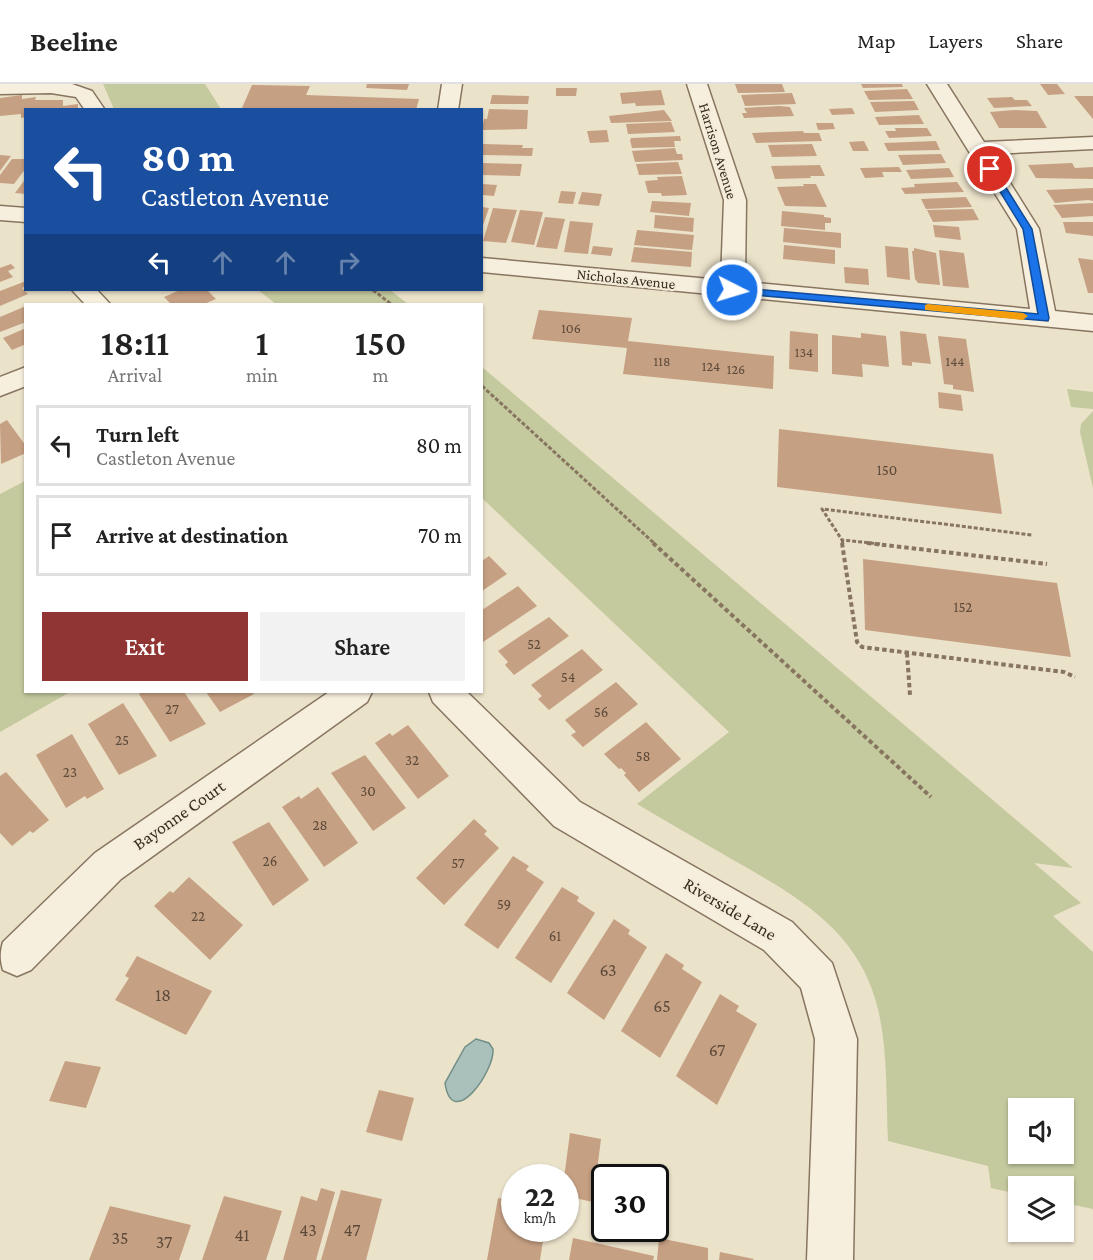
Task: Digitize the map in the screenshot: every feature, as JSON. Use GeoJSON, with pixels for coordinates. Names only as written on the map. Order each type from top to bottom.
{"type":"FeatureCollection","features":[{"type":"Feature","properties":{"kind":"street"},"geometry":{"type":"LineString","coordinates":[[448,108],[452,84]]}},
{"type":"Feature","properties":{"kind":"street","name":"Harrison Avenue"},"geometry":{"type":"LineString","coordinates":[[697,84],[735,200],[735,264],[732,290]]}},
{"type":"Feature","properties":{"kind":"street"},"geometry":{"type":"LineString","coordinates":[[937,84],[1028,229],[1044,318]]}},
{"type":"Feature","properties":{"kind":"street"},"geometry":{"type":"LineString","coordinates":[[0,88],[59,89],[82,92],[91,100],[94,108]]}},
{"type":"Feature","properties":{"kind":"street"},"geometry":{"type":"LineString","coordinates":[[977,149],[1093,143]]}},
{"type":"Feature","properties":{"kind":"street"},"geometry":{"type":"LineString","coordinates":[[0,213],[24,216]]}},
{"type":"Feature","properties":{"kind":"street","name":"Nicholas Avenue"},"geometry":{"type":"LineString","coordinates":[[483,265],[1093,323]]}},
{"type":"Feature","properties":{"kind":"street"},"geometry":{"type":"LineString","coordinates":[[85,291],[97,303]]}},
{"type":"Feature","properties":{"kind":"street"},"geometry":{"type":"LineString","coordinates":[[0,387],[24,377]]}},
{"type":"Feature","properties":{"kind":"street","name":"Bayonne Court"},"geometry":{"type":"LineString","coordinates":[[17,956],[108,866],[355,693]]}},
{"type":"Feature","properties":{"kind":"street","name":"Riverside Lane"},"geometry":{"type":"LineString","coordinates":[[446,693],[567,813],[777,936],[818,977],[836,1039],[830,1260]]}},
{"type":"Feature","properties":{"kind":"path"},"geometry":{"type":"LineString","coordinates":[[374,291],[390,303]]}},
{"type":"Feature","properties":{"kind":"path"},"geometry":{"type":"LineString","coordinates":[[483,387],[932,797]]}},
{"type":"Feature","properties":{"kind":"path"},"geometry":{"type":"LineString","coordinates":[[1032,535],[822,508],[842,540],[858,645],[865,648],[1064,672],[1075,677]]}},
{"type":"Feature","properties":{"kind":"path"},"geometry":{"type":"LineString","coordinates":[[842,540],[1047,564]]}},
{"type":"Feature","properties":{"kind":"path"},"geometry":{"type":"LineString","coordinates":[[907,653],[910,695]]}},
{"type":"Feature","properties":{"kind":"green space"},"geometry":{"type":"Polygon","coordinates":[[[103,84],[205,84],[220,108],[114,108],[103,84]]]}},
{"type":"Feature","properties":{"kind":"green space"},"geometry":{"type":"Polygon","coordinates":[[[259,291],[391,291],[407,303],[275,303],[259,291]]]}},
{"type":"Feature","properties":{"kind":"green space"},"geometry":{"type":"Polygon","coordinates":[[[483,368],[1073,868],[1034,863],[1081,903],[1053,916],[1093,952],[1093,1209],[1074,1205],[1074,1176],[1008,1176],[1008,1192],[991,1188],[988,1166],[888,1141],[885,1058],[881,1025],[869,982],[857,958],[842,938],[804,904],[637,804],[729,732],[483,499],[483,368]]]}},
{"type":"Feature","properties":{"kind":"green space"},"geometry":{"type":"Polygon","coordinates":[[[1067,389],[1093,392],[1093,409],[1071,407],[1067,389]]]}},
{"type":"Feature","properties":{"kind":"green space"},"geometry":{"type":"Polygon","coordinates":[[[1093,411],[1093,488],[1080,432],[1081,424],[1093,411]]]}},
{"type":"Feature","properties":{"kind":"green space"},"geometry":{"type":"Polygon","coordinates":[[[24,482],[24,693],[68,693],[0,732],[0,494],[24,482]]]}},
{"type":"Feature","properties":{"kind":"water"},"geometry":{"type":"Polygon","coordinates":[[[476,1039],[489,1043],[493,1049],[492,1059],[481,1082],[472,1093],[464,1100],[456,1101],[449,1097],[445,1083],[465,1047],[476,1039]]]}},
{"type":"Feature","properties":{"kind":"building"},"geometry":{"type":"Polygon","coordinates":[[[367,84],[409,84],[407,90],[366,88],[367,84]]]}},
{"type":"Feature","properties":{"kind":"building"},"geometry":{"type":"Polygon","coordinates":[[[735,84],[782,84],[785,92],[738,93],[735,84]]]}},
{"type":"Feature","properties":{"kind":"building"},"geometry":{"type":"Polygon","coordinates":[[[861,84],[902,84],[903,87],[863,88],[861,84]]]}},
{"type":"Feature","properties":{"kind":"building"},"geometry":{"type":"Polygon","coordinates":[[[1040,84],[1057,84],[1065,94],[1048,95],[1040,84]]]}},
{"type":"Feature","properties":{"kind":"building"},"geometry":{"type":"Polygon","coordinates":[[[252,85],[310,86],[306,95],[419,99],[417,108],[242,108],[252,85]]]}},
{"type":"Feature","properties":{"kind":"building"},"geometry":{"type":"Polygon","coordinates":[[[556,88],[577,88],[576,96],[556,96],[556,88]]]}},
{"type":"Feature","properties":{"kind":"building"},"geometry":{"type":"Polygon","coordinates":[[[907,89],[913,99],[869,100],[864,91],[907,89]]]}},
{"type":"Feature","properties":{"kind":"building"},"geometry":{"type":"Polygon","coordinates":[[[661,90],[665,105],[622,104],[620,93],[661,90]]]}},
{"type":"Feature","properties":{"kind":"building"},"geometry":{"type":"Polygon","coordinates":[[[792,93],[796,104],[745,106],[741,95],[792,93]]]}},
{"type":"Feature","properties":{"kind":"building"},"geometry":{"type":"Polygon","coordinates":[[[22,95],[22,99],[36,97],[35,100],[63,100],[63,106],[78,104],[78,108],[24,108],[24,117],[21,118],[21,114],[0,116],[0,98],[22,95]]]}},
{"type":"Feature","properties":{"kind":"building"},"geometry":{"type":"Polygon","coordinates":[[[492,95],[529,96],[528,104],[490,104],[492,95]]]}},
{"type":"Feature","properties":{"kind":"building"},"geometry":{"type":"Polygon","coordinates":[[[1074,96],[1093,96],[1093,119],[1074,96]]]}},
{"type":"Feature","properties":{"kind":"building"},"geometry":{"type":"Polygon","coordinates":[[[1012,97],[1015,100],[1027,100],[1032,106],[994,108],[987,98],[1012,97]]]}},
{"type":"Feature","properties":{"kind":"building"},"geometry":{"type":"Polygon","coordinates":[[[914,101],[919,110],[875,112],[870,102],[914,101]]]}},
{"type":"Feature","properties":{"kind":"building"},"geometry":{"type":"Polygon","coordinates":[[[790,107],[794,116],[744,118],[742,113],[747,113],[744,108],[790,107]]]}},
{"type":"Feature","properties":{"kind":"building"},"geometry":{"type":"Polygon","coordinates":[[[852,108],[855,114],[832,115],[829,109],[852,108]]]}},
{"type":"Feature","properties":{"kind":"building"},"geometry":{"type":"Polygon","coordinates":[[[489,109],[528,110],[527,129],[483,130],[484,119],[487,119],[489,109]]]}},
{"type":"Feature","properties":{"kind":"building"},"geometry":{"type":"Polygon","coordinates":[[[664,110],[672,121],[611,123],[609,116],[664,110]]]}},
{"type":"Feature","properties":{"kind":"building"},"geometry":{"type":"Polygon","coordinates":[[[1037,111],[1047,128],[999,128],[990,112],[1037,111]]]}},
{"type":"Feature","properties":{"kind":"building"},"geometry":{"type":"Polygon","coordinates":[[[919,115],[924,124],[879,125],[875,117],[919,115]]]}},
{"type":"Feature","properties":{"kind":"building"},"geometry":{"type":"Polygon","coordinates":[[[671,122],[675,132],[628,134],[626,124],[671,122]]]}},
{"type":"Feature","properties":{"kind":"building"},"geometry":{"type":"Polygon","coordinates":[[[816,123],[833,123],[835,129],[818,130],[816,123]]]}},
{"type":"Feature","properties":{"kind":"building"},"geometry":{"type":"Polygon","coordinates":[[[895,128],[927,128],[932,136],[889,138],[885,131],[896,131],[895,128]]]}},
{"type":"Feature","properties":{"kind":"building"},"geometry":{"type":"Polygon","coordinates":[[[607,130],[609,142],[590,143],[587,131],[607,130]]]}},
{"type":"Feature","properties":{"kind":"building"},"geometry":{"type":"Polygon","coordinates":[[[803,131],[804,133],[819,133],[822,141],[756,143],[752,133],[803,131]]]}},
{"type":"Feature","properties":{"kind":"building"},"geometry":{"type":"Polygon","coordinates":[[[680,136],[681,141],[674,141],[675,147],[632,148],[630,140],[631,138],[680,136]]]}},
{"type":"Feature","properties":{"kind":"building"},"geometry":{"type":"Polygon","coordinates":[[[864,141],[869,151],[853,151],[849,142],[864,141]]]}},
{"type":"Feature","properties":{"kind":"building"},"geometry":{"type":"Polygon","coordinates":[[[936,141],[940,150],[888,151],[884,143],[936,141]]]}},
{"type":"Feature","properties":{"kind":"building"},"geometry":{"type":"Polygon","coordinates":[[[483,144],[523,145],[522,148],[533,148],[532,156],[483,155],[483,144]]]}},
{"type":"Feature","properties":{"kind":"building"},"geometry":{"type":"Polygon","coordinates":[[[812,144],[817,156],[772,157],[768,145],[812,144]]]}},
{"type":"Feature","properties":{"kind":"building"},"geometry":{"type":"Polygon","coordinates":[[[675,148],[677,154],[682,154],[683,160],[635,162],[632,151],[675,148]]]}},
{"type":"Feature","properties":{"kind":"building"},"geometry":{"type":"Polygon","coordinates":[[[941,154],[946,163],[903,165],[898,155],[941,154]]]}},
{"type":"Feature","properties":{"kind":"building"},"geometry":{"type":"Polygon","coordinates":[[[0,155],[11,156],[0,171],[0,155]]]}},
{"type":"Feature","properties":{"kind":"building"},"geometry":{"type":"Polygon","coordinates":[[[12,159],[24,159],[24,171],[14,184],[0,183],[0,175],[12,159]]]}},
{"type":"Feature","properties":{"kind":"building"},"geometry":{"type":"Polygon","coordinates":[[[678,162],[682,174],[639,175],[636,164],[678,162]]]}},
{"type":"Feature","properties":{"kind":"building"},"geometry":{"type":"Polygon","coordinates":[[[483,163],[522,164],[520,176],[483,175],[483,163]]]}},
{"type":"Feature","properties":{"kind":"building"},"geometry":{"type":"Polygon","coordinates":[[[1072,163],[1075,168],[1093,167],[1093,179],[1036,178],[1028,165],[1072,163]]]}},
{"type":"Feature","properties":{"kind":"building"},"geometry":{"type":"Polygon","coordinates":[[[820,165],[825,176],[775,179],[771,166],[820,165]]]}},
{"type":"Feature","properties":{"kind":"building"},"geometry":{"type":"Polygon","coordinates":[[[899,167],[902,172],[882,172],[884,177],[865,178],[860,168],[899,167]]]}},
{"type":"Feature","properties":{"kind":"building"},"geometry":{"type":"Polygon","coordinates":[[[949,168],[954,177],[911,179],[906,170],[949,168]]]}},
{"type":"Feature","properties":{"kind":"building"},"geometry":{"type":"Polygon","coordinates":[[[682,176],[687,195],[662,196],[661,193],[648,193],[645,181],[658,180],[657,177],[682,176]]]}},
{"type":"Feature","properties":{"kind":"building"},"geometry":{"type":"Polygon","coordinates":[[[24,181],[24,194],[15,193],[24,181]]]}},
{"type":"Feature","properties":{"kind":"building"},"geometry":{"type":"Polygon","coordinates":[[[957,182],[964,192],[905,194],[901,188],[915,187],[914,184],[957,182]]]}},
{"type":"Feature","properties":{"kind":"building"},"geometry":{"type":"Polygon","coordinates":[[[483,184],[497,185],[494,196],[483,195],[483,184]]]}},
{"type":"Feature","properties":{"kind":"building"},"geometry":{"type":"Polygon","coordinates":[[[803,184],[816,184],[827,207],[785,206],[777,187],[804,186],[803,184]]]}},
{"type":"Feature","properties":{"kind":"building"},"geometry":{"type":"Polygon","coordinates":[[[1093,188],[1093,201],[1055,203],[1046,190],[1093,188]]]}},
{"type":"Feature","properties":{"kind":"building"},"geometry":{"type":"Polygon","coordinates":[[[561,191],[576,192],[573,204],[558,203],[561,191]]]}},
{"type":"Feature","properties":{"kind":"building"},"geometry":{"type":"Polygon","coordinates":[[[582,192],[602,194],[599,206],[578,204],[582,192]]]}},
{"type":"Feature","properties":{"kind":"building"},"geometry":{"type":"Polygon","coordinates":[[[966,197],[972,207],[926,209],[921,199],[966,197]]]}},
{"type":"Feature","properties":{"kind":"building"},"geometry":{"type":"Polygon","coordinates":[[[652,201],[691,203],[689,216],[650,212],[652,201]]]}},
{"type":"Feature","properties":{"kind":"building"},"geometry":{"type":"Polygon","coordinates":[[[1093,203],[1093,216],[1062,218],[1053,205],[1093,203]]]}},
{"type":"Feature","properties":{"kind":"building"},"geometry":{"type":"Polygon","coordinates":[[[483,207],[489,208],[483,225],[483,207]]]}},
{"type":"Feature","properties":{"kind":"building"},"geometry":{"type":"Polygon","coordinates":[[[493,208],[517,210],[506,243],[483,241],[493,208]]]}},
{"type":"Feature","properties":{"kind":"building"},"geometry":{"type":"Polygon","coordinates":[[[973,209],[979,220],[933,222],[927,210],[973,209]]]}},
{"type":"Feature","properties":{"kind":"building"},"geometry":{"type":"Polygon","coordinates":[[[520,210],[543,212],[534,245],[511,242],[520,210]]]}},
{"type":"Feature","properties":{"kind":"building"},"geometry":{"type":"Polygon","coordinates":[[[782,211],[824,215],[824,217],[831,218],[831,223],[825,223],[825,230],[781,226],[782,211]]]}},
{"type":"Feature","properties":{"kind":"building"},"geometry":{"type":"Polygon","coordinates":[[[655,215],[694,218],[693,232],[654,228],[655,215]]]}},
{"type":"Feature","properties":{"kind":"building"},"geometry":{"type":"Polygon","coordinates":[[[545,217],[565,219],[557,249],[536,247],[545,217]]]}},
{"type":"Feature","properties":{"kind":"building"},"geometry":{"type":"Polygon","coordinates":[[[570,221],[593,223],[588,254],[564,252],[570,221]]]}},
{"type":"Feature","properties":{"kind":"building"},"geometry":{"type":"Polygon","coordinates":[[[1063,222],[1093,222],[1093,236],[1066,233],[1063,222]]]}},
{"type":"Feature","properties":{"kind":"building"},"geometry":{"type":"Polygon","coordinates":[[[933,225],[959,227],[961,240],[935,237],[933,225]]]}},
{"type":"Feature","properties":{"kind":"building"},"geometry":{"type":"Polygon","coordinates":[[[784,228],[841,233],[841,248],[783,242],[784,228]]]}},
{"type":"Feature","properties":{"kind":"building"},"geometry":{"type":"Polygon","coordinates":[[[637,230],[694,235],[692,250],[634,245],[637,230]]]}},
{"type":"Feature","properties":{"kind":"building"},"geometry":{"type":"Polygon","coordinates":[[[784,245],[835,250],[835,264],[783,259],[784,245]]]}},
{"type":"Feature","properties":{"kind":"building"},"geometry":{"type":"Polygon","coordinates":[[[593,246],[613,248],[611,256],[591,254],[593,246]]]}},
{"type":"Feature","properties":{"kind":"building"},"geometry":{"type":"Polygon","coordinates":[[[885,246],[908,248],[910,280],[887,277],[885,246]]]}},
{"type":"Feature","properties":{"kind":"building"},"geometry":{"type":"Polygon","coordinates":[[[634,247],[692,252],[691,267],[631,262],[634,247]]]}},
{"type":"Feature","properties":{"kind":"building"},"geometry":{"type":"Polygon","coordinates":[[[914,248],[936,253],[940,285],[918,283],[915,279],[912,251],[914,248]]]}},
{"type":"Feature","properties":{"kind":"building"},"geometry":{"type":"Polygon","coordinates":[[[939,250],[964,253],[969,288],[943,286],[939,250]]]}},
{"type":"Feature","properties":{"kind":"building"},"geometry":{"type":"Polygon","coordinates":[[[1078,258],[1093,260],[1093,293],[1088,293],[1078,258]]]}},
{"type":"Feature","properties":{"kind":"building"},"geometry":{"type":"Polygon","coordinates":[[[11,264],[15,268],[8,271],[13,277],[0,282],[0,268],[11,264]]]}},
{"type":"Feature","properties":{"kind":"building"},"geometry":{"type":"Polygon","coordinates":[[[844,267],[868,269],[869,285],[845,283],[844,267]]]}},
{"type":"Feature","properties":{"kind":"building"},"geometry":{"type":"Polygon","coordinates":[[[24,282],[22,288],[28,294],[0,306],[0,291],[24,282]]]}},
{"type":"Feature","properties":{"kind":"building"},"geometry":{"type":"Polygon","coordinates":[[[178,291],[208,291],[216,299],[206,303],[170,303],[164,297],[178,291]]]}},
{"type":"Feature","properties":{"kind":"building"},"geometry":{"type":"Polygon","coordinates":[[[24,307],[24,323],[0,332],[0,317],[24,307]]]}},
{"type":"Feature","properties":{"kind":"building"},"geometry":{"type":"Polygon","coordinates":[[[539,310],[632,318],[628,341],[774,356],[773,389],[623,374],[627,348],[532,339],[539,310]]]}},
{"type":"Feature","properties":{"kind":"building"},"geometry":{"type":"Polygon","coordinates":[[[24,329],[24,345],[12,350],[3,338],[24,329]]]}},
{"type":"Feature","properties":{"kind":"building"},"geometry":{"type":"Polygon","coordinates":[[[790,331],[818,334],[818,372],[789,369],[790,331]]]}},
{"type":"Feature","properties":{"kind":"building"},"geometry":{"type":"Polygon","coordinates":[[[900,331],[926,334],[931,364],[912,362],[912,366],[902,365],[900,331]]]}},
{"type":"Feature","properties":{"kind":"building"},"geometry":{"type":"Polygon","coordinates":[[[861,333],[886,336],[889,367],[862,364],[863,377],[832,374],[832,335],[861,338],[861,333]]]}},
{"type":"Feature","properties":{"kind":"building"},"geometry":{"type":"Polygon","coordinates":[[[938,336],[966,339],[974,392],[953,389],[953,385],[944,384],[938,336]]]}},
{"type":"Feature","properties":{"kind":"building"},"geometry":{"type":"Polygon","coordinates":[[[938,392],[961,395],[963,411],[939,408],[938,392]]]}},
{"type":"Feature","properties":{"kind":"building"},"geometry":{"type":"Polygon","coordinates":[[[7,420],[24,443],[24,454],[1,464],[0,424],[7,420]]]}},
{"type":"Feature","properties":{"kind":"building"},"geometry":{"type":"Polygon","coordinates":[[[779,429],[993,454],[1002,514],[777,487],[779,429]]]}},
{"type":"Feature","properties":{"kind":"building"},"geometry":{"type":"Polygon","coordinates":[[[489,556],[507,574],[483,590],[483,560],[489,556]]]}},
{"type":"Feature","properties":{"kind":"building"},"geometry":{"type":"Polygon","coordinates":[[[863,559],[1057,583],[1071,657],[865,630],[863,559]]]}},
{"type":"Feature","properties":{"kind":"building"},"geometry":{"type":"Polygon","coordinates":[[[518,586],[537,606],[483,642],[483,609],[518,586]]]}},
{"type":"Feature","properties":{"kind":"building"},"geometry":{"type":"Polygon","coordinates":[[[549,617],[569,636],[514,675],[505,665],[508,662],[498,651],[549,617]]]}},
{"type":"Feature","properties":{"kind":"building"},"geometry":{"type":"Polygon","coordinates":[[[582,649],[603,670],[549,710],[538,699],[542,696],[531,685],[582,649]]]}},
{"type":"Feature","properties":{"kind":"building"},"geometry":{"type":"Polygon","coordinates":[[[616,682],[638,704],[583,747],[571,735],[576,732],[565,720],[616,682]]]}},
{"type":"Feature","properties":{"kind":"building"},"geometry":{"type":"Polygon","coordinates":[[[185,693],[206,724],[170,742],[139,694],[185,693]]]}},
{"type":"Feature","properties":{"kind":"building"},"geometry":{"type":"Polygon","coordinates":[[[207,693],[254,694],[220,712],[207,693]]]}},
{"type":"Feature","properties":{"kind":"building"},"geometry":{"type":"Polygon","coordinates":[[[123,703],[157,756],[119,775],[88,724],[123,703]]]}},
{"type":"Feature","properties":{"kind":"building"},"geometry":{"type":"Polygon","coordinates":[[[646,722],[681,759],[639,792],[624,775],[626,773],[604,754],[646,722]]]}},
{"type":"Feature","properties":{"kind":"building"},"geometry":{"type":"Polygon","coordinates":[[[408,725],[449,776],[418,799],[375,743],[390,733],[392,736],[408,725]]]}},
{"type":"Feature","properties":{"kind":"building"},"geometry":{"type":"Polygon","coordinates":[[[72,734],[104,789],[87,799],[85,796],[66,808],[36,755],[72,734]]]}},
{"type":"Feature","properties":{"kind":"building"},"geometry":{"type":"Polygon","coordinates":[[[365,755],[406,808],[373,831],[331,773],[365,755]]]}},
{"type":"Feature","properties":{"kind":"building"},"geometry":{"type":"Polygon","coordinates":[[[6,772],[49,820],[33,833],[30,831],[12,846],[0,833],[0,776],[6,772]]]}},
{"type":"Feature","properties":{"kind":"building"},"geometry":{"type":"Polygon","coordinates":[[[318,787],[358,843],[324,867],[282,807],[299,796],[301,799],[318,787]]]}},
{"type":"Feature","properties":{"kind":"building"},"geometry":{"type":"Polygon","coordinates":[[[474,819],[487,831],[484,834],[499,848],[444,905],[416,878],[474,819]]]}},
{"type":"Feature","properties":{"kind":"building"},"geometry":{"type":"Polygon","coordinates":[[[269,822],[309,880],[273,906],[232,842],[269,822]]]}},
{"type":"Feature","properties":{"kind":"building"},"geometry":{"type":"Polygon","coordinates":[[[513,856],[529,866],[526,870],[544,882],[498,949],[464,925],[513,856]]]}},
{"type":"Feature","properties":{"kind":"building"},"geometry":{"type":"Polygon","coordinates":[[[189,877],[243,925],[210,960],[154,906],[170,891],[173,893],[189,877]]]}},
{"type":"Feature","properties":{"kind":"building"},"geometry":{"type":"Polygon","coordinates":[[[562,887],[579,897],[577,901],[595,913],[551,983],[515,958],[562,887]]]}},
{"type":"Feature","properties":{"kind":"building"},"geometry":{"type":"Polygon","coordinates":[[[614,919],[630,930],[628,934],[647,947],[604,1020],[567,993],[614,919]]]}},
{"type":"Feature","properties":{"kind":"building"},"geometry":{"type":"Polygon","coordinates":[[[666,953],[684,965],[682,969],[702,982],[660,1058],[621,1031],[666,953]]]}},
{"type":"Feature","properties":{"kind":"building"},"geometry":{"type":"Polygon","coordinates":[[[137,956],[212,991],[186,1035],[115,1000],[129,978],[125,976],[137,956]]]}},
{"type":"Feature","properties":{"kind":"building"},"geometry":{"type":"Polygon","coordinates":[[[720,994],[739,1006],[736,1011],[757,1024],[717,1105],[676,1076],[720,994]]]}},
{"type":"Feature","properties":{"kind":"building"},"geometry":{"type":"Polygon","coordinates":[[[65,1061],[101,1067],[86,1108],[49,1101],[65,1061]]]}},
{"type":"Feature","properties":{"kind":"building"},"geometry":{"type":"Polygon","coordinates":[[[379,1090],[414,1098],[402,1141],[366,1132],[379,1090]]]}},
{"type":"Feature","properties":{"kind":"building"},"geometry":{"type":"Polygon","coordinates":[[[570,1133],[601,1139],[598,1164],[591,1164],[591,1202],[579,1199],[579,1164],[566,1164],[570,1133]]]}},
{"type":"Feature","properties":{"kind":"building"},"geometry":{"type":"Polygon","coordinates":[[[321,1188],[335,1192],[316,1260],[283,1260],[301,1196],[317,1201],[321,1188]]]}},
{"type":"Feature","properties":{"kind":"building"},"geometry":{"type":"Polygon","coordinates":[[[341,1190],[382,1199],[366,1260],[321,1260],[341,1190]]]}},
{"type":"Feature","properties":{"kind":"building"},"geometry":{"type":"Polygon","coordinates":[[[224,1196],[282,1211],[266,1260],[202,1260],[224,1196]]]}},
{"type":"Feature","properties":{"kind":"building"},"geometry":{"type":"Polygon","coordinates":[[[498,1198],[501,1199],[501,1242],[543,1242],[540,1260],[487,1260],[498,1198]]]}},
{"type":"Feature","properties":{"kind":"building"},"geometry":{"type":"Polygon","coordinates":[[[110,1206],[191,1225],[179,1260],[89,1260],[110,1206]]]}},
{"type":"Feature","properties":{"kind":"building"},"geometry":{"type":"Polygon","coordinates":[[[579,1239],[654,1256],[653,1260],[569,1260],[572,1242],[579,1242],[579,1239]]]}},
{"type":"Feature","properties":{"kind":"building"},"geometry":{"type":"Polygon","coordinates":[[[669,1240],[708,1248],[708,1260],[657,1260],[659,1242],[669,1242],[669,1240]]]}},
{"type":"Feature","properties":{"kind":"building"},"geometry":{"type":"Polygon","coordinates":[[[720,1252],[754,1259],[719,1260],[720,1252]]]}},
{"type":"Feature","properties":{"kind":"slow traffic"},"geometry":{"type":"LineString","coordinates":[[928,308],[1023,316]]}},
{"type":"Feature","properties":{"kind":"route"},"geometry":{"type":"LineString","coordinates":[[732,290],[1044,318],[1028,229],[990,169]]}}]}
